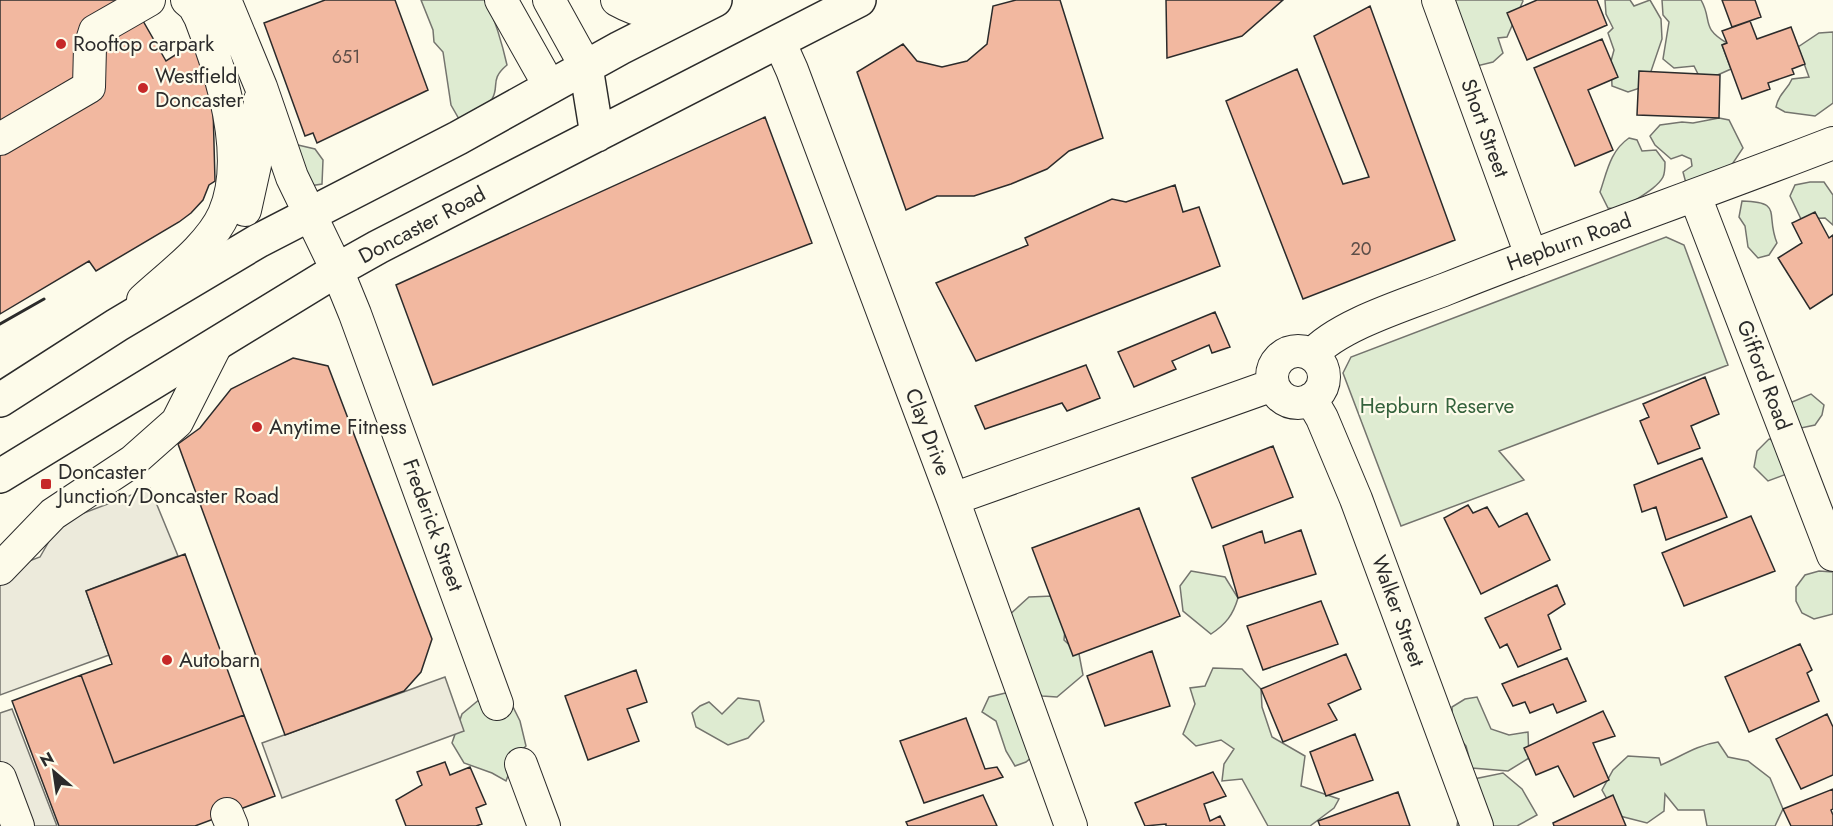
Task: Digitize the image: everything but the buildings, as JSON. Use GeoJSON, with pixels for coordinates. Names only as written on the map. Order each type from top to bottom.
{"type":"FeatureCollection","features":[{"type":"Feature","properties":{"kind":"main road","name":"Doncaster Road"},"geometry":{"type":"LineString","coordinates":[[0,476],[337,270],[859,0]]}},
{"type":"Feature","properties":{"kind":"main road"},"geometry":{"type":"LineString","coordinates":[[0,400],[208,270],[703,6]]}},
{"type":"Feature","properties":{"kind":"main road"},"geometry":{"type":"LineString","coordinates":[[586,67],[597,135]]}},
{"type":"Feature","properties":{"kind":"main road"},"geometry":{"type":"LineString","coordinates":[[550,87],[597,135]]}},
{"type":"Feature","properties":{"kind":"street"},"geometry":{"type":"LineString","coordinates":[[0,139],[89,87],[90,47],[95,31],[149,0]]}},
{"type":"Feature","properties":{"kind":"street"},"geometry":{"type":"LineString","coordinates":[[117,325],[205,242],[224,214],[230,197],[232,126],[225,90],[200,17],[194,6],[187,0]]}},
{"type":"Feature","properties":{"kind":"street","name":"Frederick Street"},"geometry":{"type":"LineString","coordinates":[[225,0],[261,87],[292,177],[337,270],[387,400],[497,704]]}},
{"type":"Feature","properties":{"kind":"street"},"geometry":{"type":"LineString","coordinates":[[501,0],[550,87]]}},
{"type":"Feature","properties":{"kind":"street"},"geometry":{"type":"LineString","coordinates":[[549,0],[586,67]]}},
{"type":"Feature","properties":{"kind":"street"},"geometry":{"type":"LineString","coordinates":[[617,0],[633,9],[650,14],[703,6]]}},
{"type":"Feature","properties":{"kind":"street","name":"Short Street"},"geometry":{"type":"LineString","coordinates":[[1438,0],[1531,255]]}},
{"type":"Feature","properties":{"kind":"street","name":"Clay Drive"},"geometry":{"type":"LineString","coordinates":[[779,41],[792,70],[953,499],[1071,826]]}},
{"type":"Feature","properties":{"kind":"street"},"geometry":{"type":"LineString","coordinates":[[208,270],[237,228],[249,199],[255,165],[261,87]]}},
{"type":"Feature","properties":{"kind":"street","name":"Hepburn Road"},"geometry":{"type":"LineString","coordinates":[[1312,355],[1320,346],[1358,324],[1531,255],[1833,143]]}},
{"type":"Feature","properties":{"kind":"street","name":"Gifford Road"},"geometry":{"type":"LineString","coordinates":[[1695,196],[1833,555]]}},
{"type":"Feature","properties":{"kind":"street"},"geometry":{"type":"LineString","coordinates":[[0,569],[53,514],[133,461],[177,423],[216,345]]}},
{"type":"Feature","properties":{"kind":"street"},"geometry":{"type":"LineString","coordinates":[[1304,351],[1312,355],[1323,369],[1324,377],[1318,393],[1302,402],[1284,399],[1273,385],[1274,366],[1286,353],[1304,351]]}},
{"type":"Feature","properties":{"kind":"street"},"geometry":{"type":"LineString","coordinates":[[953,499],[1273,385]]}},
{"type":"Feature","properties":{"kind":"street","name":"Walker Street"},"geometry":{"type":"LineString","coordinates":[[1311,399],[1322,417],[1356,499],[1477,826]]}},
{"type":"Feature","properties":{"kind":"street"},"geometry":{"type":"LineString","coordinates":[[521,764],[544,826]]}},
{"type":"Feature","properties":{"kind":"street"},"geometry":{"type":"LineString","coordinates":[[0,778],[18,826]]}},
{"type":"Feature","properties":{"kind":"green space"},"geometry":{"type":"Polygon","coordinates":[[[421,0],[485,0],[498,31],[507,65],[496,79],[492,99],[459,119],[451,105],[443,52],[434,42],[433,30],[421,0]]]}},
{"type":"Feature","properties":{"kind":"green space"},"geometry":{"type":"Polygon","coordinates":[[[1434,0],[1523,1],[1507,37],[1498,38],[1503,53],[1493,62],[1477,66],[1434,0]]]}},
{"type":"Feature","properties":{"kind":"green space"},"geometry":{"type":"Polygon","coordinates":[[[1605,0],[1630,0],[1634,6],[1650,0],[1661,19],[1662,39],[1646,86],[1628,92],[1612,86],[1611,61],[1614,50],[1608,33],[1613,28],[1606,14],[1605,0]]]}},
{"type":"Feature","properties":{"kind":"green space"},"geometry":{"type":"Polygon","coordinates":[[[1662,0],[1701,0],[1710,28],[1727,43],[1722,45],[1731,69],[1702,82],[1694,66],[1674,68],[1663,59],[1669,22],[1663,15],[1662,0]]]}},
{"type":"Feature","properties":{"kind":"green space"},"geometry":{"type":"Polygon","coordinates":[[[1833,32],[1833,103],[1815,116],[1785,112],[1776,107],[1779,98],[1792,79],[1809,77],[1798,47],[1819,33],[1833,32]]]}},
{"type":"Feature","properties":{"kind":"green space"},"geometry":{"type":"Polygon","coordinates":[[[1719,118],[1729,120],[1743,148],[1731,166],[1687,187],[1683,172],[1692,166],[1691,159],[1682,155],[1671,159],[1655,145],[1650,136],[1660,125],[1693,123],[1719,118]]]}},
{"type":"Feature","properties":{"kind":"green space"},"geometry":{"type":"Polygon","coordinates":[[[1629,138],[1637,140],[1642,151],[1656,150],[1665,162],[1664,175],[1656,186],[1622,210],[1608,208],[1600,192],[1613,156],[1629,138]]]}},
{"type":"Feature","properties":{"kind":"green space"},"geometry":{"type":"Polygon","coordinates":[[[298,145],[315,149],[323,160],[322,184],[297,188],[289,149],[298,145]]]}},
{"type":"Feature","properties":{"kind":"green space"},"geometry":{"type":"Polygon","coordinates":[[[1824,182],[1833,195],[1833,225],[1825,218],[1801,219],[1790,196],[1795,185],[1824,182]]]}},
{"type":"Feature","properties":{"kind":"green space"},"geometry":{"type":"Polygon","coordinates":[[[1742,201],[1764,204],[1771,212],[1777,243],[1769,255],[1758,258],[1748,247],[1745,226],[1739,217],[1742,201]]]}},
{"type":"Feature","properties":{"kind":"green space","name":"Hepburn Reserve"},"geometry":{"type":"Polygon","coordinates":[[[1666,237],[1684,245],[1728,365],[1499,451],[1524,480],[1401,526],[1343,373],[1351,357],[1666,237]]]}},
{"type":"Feature","properties":{"kind":"green space"},"geometry":{"type":"Polygon","coordinates":[[[1811,394],[1824,405],[1822,415],[1815,425],[1801,428],[1789,419],[1792,402],[1811,394]]]}},
{"type":"Feature","properties":{"kind":"green space"},"geometry":{"type":"Polygon","coordinates":[[[1769,439],[1783,443],[1800,469],[1768,481],[1754,467],[1757,451],[1769,439]]]}},
{"type":"Feature","properties":{"kind":"green space"},"geometry":{"type":"Polygon","coordinates":[[[1191,571],[1225,577],[1238,598],[1228,619],[1211,634],[1183,611],[1180,586],[1191,571]]]}},
{"type":"Feature","properties":{"kind":"green space"},"geometry":{"type":"Polygon","coordinates":[[[1819,571],[1833,572],[1833,614],[1814,619],[1802,613],[1796,601],[1796,587],[1805,575],[1819,571]]]}},
{"type":"Feature","properties":{"kind":"green space"},"geometry":{"type":"Polygon","coordinates":[[[1053,596],[1066,619],[1064,640],[1079,654],[1083,675],[1057,697],[1042,696],[1021,672],[1007,617],[1029,597],[1053,596]]]}},
{"type":"Feature","properties":{"kind":"green space"},"geometry":{"type":"Polygon","coordinates":[[[1213,668],[1242,669],[1261,689],[1262,707],[1272,737],[1305,756],[1301,786],[1339,799],[1334,808],[1310,826],[1268,826],[1242,779],[1222,781],[1224,764],[1234,749],[1221,740],[1196,746],[1183,734],[1195,704],[1190,688],[1205,686],[1213,668]]]}},
{"type":"Feature","properties":{"kind":"green space"},"geometry":{"type":"Polygon","coordinates":[[[1022,689],[1034,755],[1026,762],[1015,766],[1006,751],[996,721],[982,712],[989,697],[1022,689]]]}},
{"type":"Feature","properties":{"kind":"green space"},"geometry":{"type":"Polygon","coordinates":[[[1477,697],[1491,729],[1509,735],[1528,732],[1529,758],[1508,771],[1472,768],[1466,746],[1453,730],[1452,707],[1465,699],[1477,697]]]}},
{"type":"Feature","properties":{"kind":"green space"},"geometry":{"type":"Polygon","coordinates":[[[738,698],[759,701],[764,721],[748,738],[728,745],[696,727],[692,713],[700,706],[709,702],[722,714],[738,698]]]}},
{"type":"Feature","properties":{"kind":"green space"},"geometry":{"type":"Polygon","coordinates":[[[480,699],[511,703],[520,721],[526,746],[516,755],[506,781],[492,773],[464,763],[452,743],[462,714],[480,699]]]}},
{"type":"Feature","properties":{"kind":"green space"},"geometry":{"type":"Polygon","coordinates":[[[1718,742],[1728,757],[1748,761],[1770,778],[1783,809],[1775,826],[1707,826],[1704,810],[1678,810],[1665,794],[1664,811],[1647,823],[1616,815],[1602,790],[1613,770],[1628,756],[1659,758],[1661,765],[1696,748],[1718,742]]]}},
{"type":"Feature","properties":{"kind":"green space"},"geometry":{"type":"Polygon","coordinates":[[[1503,773],[1522,789],[1537,815],[1517,826],[1457,826],[1461,799],[1474,779],[1503,773]]]}},
{"type":"Feature","properties":{"kind":"shaded area"},"geometry":{"type":"Polygon","coordinates":[[[150,488],[178,556],[86,591],[109,655],[0,695],[0,572],[40,557],[60,522],[150,488]]]}},
{"type":"Feature","properties":{"kind":"shaded area"},"geometry":{"type":"Polygon","coordinates":[[[445,677],[464,731],[282,798],[262,743],[445,677]]]}},
{"type":"Feature","properties":{"kind":"shaded area"},"geometry":{"type":"Polygon","coordinates":[[[12,709],[57,826],[0,826],[0,713],[12,709]]]}},
{"type":"Feature","properties":{"kind":"wall"},"geometry":{"type":"LineString","coordinates":[[0,324],[44,299]]}},
{"type":"Feature","properties":{"kind":"place","name":"Rooftop carpark"},"geometry":{"type":"Point","coordinates":[61,44]}},
{"type":"Feature","properties":{"kind":"place","name":"Westfield Doncaster"},"geometry":{"type":"Point","coordinates":[143,88]}},
{"type":"Feature","properties":{"kind":"place","name":"Anytime Fitness"},"geometry":{"type":"Point","coordinates":[257,427]}},
{"type":"Feature","properties":{"kind":"place","name":"Doncaster Junction/Doncaster Road"},"geometry":{"type":"Point","coordinates":[46,484]}},
{"type":"Feature","properties":{"kind":"place","name":"Autobarn"},"geometry":{"type":"Point","coordinates":[167,660]}}]}
